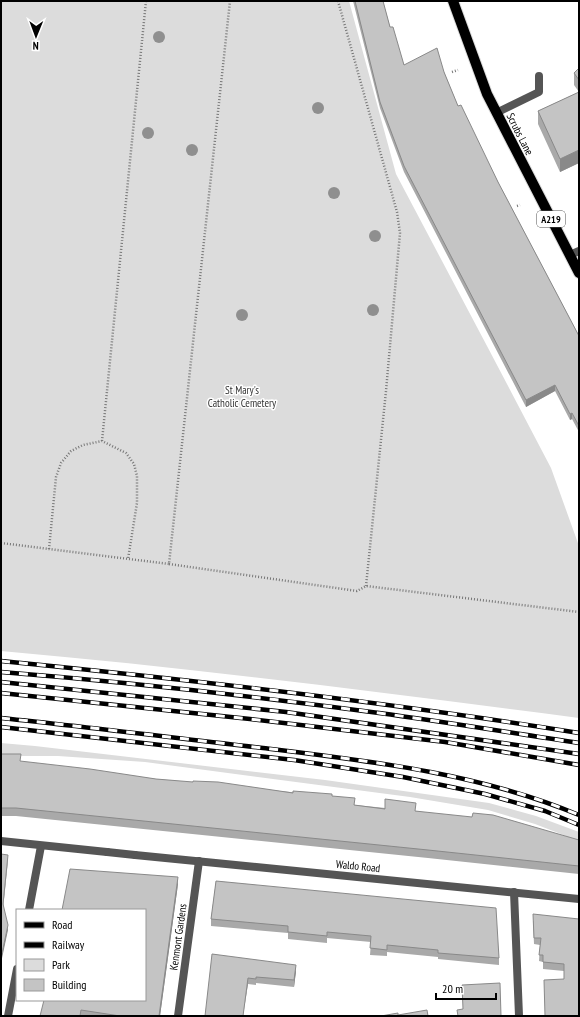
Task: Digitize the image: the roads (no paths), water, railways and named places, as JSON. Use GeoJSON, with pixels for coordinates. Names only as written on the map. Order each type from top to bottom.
{"type":"FeatureCollection","features":[{"type":"Feature","properties":{"kind":"main road","name":"Scrubs Lane"},"geometry":{"type":"LineString","coordinates":[[453,1],[487,94],[496,113],[575,253],[579,273]]}},
{"type":"Feature","properties":{"kind":"street"},"geometry":{"type":"LineString","coordinates":[[496,113],[539,92],[539,76]]}},
{"type":"Feature","properties":{"kind":"street"},"geometry":{"type":"LineString","coordinates":[[1,841],[41,846],[29,909]]}},
{"type":"Feature","properties":{"kind":"street","name":"Waldo Road"},"geometry":{"type":"LineString","coordinates":[[41,846],[579,899]]}},
{"type":"Feature","properties":{"kind":"street","name":"Kenmont Gardens"},"geometry":{"type":"LineString","coordinates":[[178,1016],[199,861]]}},
{"type":"Feature","properties":{"kind":"street"},"geometry":{"type":"LineString","coordinates":[[514,892],[519,1016]]}},
{"type":"Feature","properties":{"kind":"street"},"geometry":{"type":"LineString","coordinates":[[8,1016],[16,974]]}},
{"type":"Feature","properties":{"kind":"railway"},"geometry":{"type":"LineString","coordinates":[[1,661],[290,692],[435,711],[579,733]]}},
{"type":"Feature","properties":{"kind":"railway"},"geometry":{"type":"LineString","coordinates":[[1,672],[143,685],[284,701],[404,716],[579,743]]}},
{"type":"Feature","properties":{"kind":"railway"},"geometry":{"type":"LineString","coordinates":[[1,682],[286,712],[579,754]]}},
{"type":"Feature","properties":{"kind":"railway"},"geometry":{"type":"LineString","coordinates":[[1,693],[250,719],[445,742],[579,765]]}},
{"type":"Feature","properties":{"kind":"railway"},"geometry":{"type":"LineString","coordinates":[[1,718],[263,748],[383,764],[463,779],[502,789],[579,815]]}},
{"type":"Feature","properties":{"kind":"railway"},"geometry":{"type":"LineString","coordinates":[[1,727],[294,760],[403,777],[485,794],[545,811],[579,825]]}},
{"type":"Feature","properties":{"kind":"park label","name":"St Mary's Catholic Cemetery"},"geometry":{"type":"Point","coordinates":[242,396]}}]}
